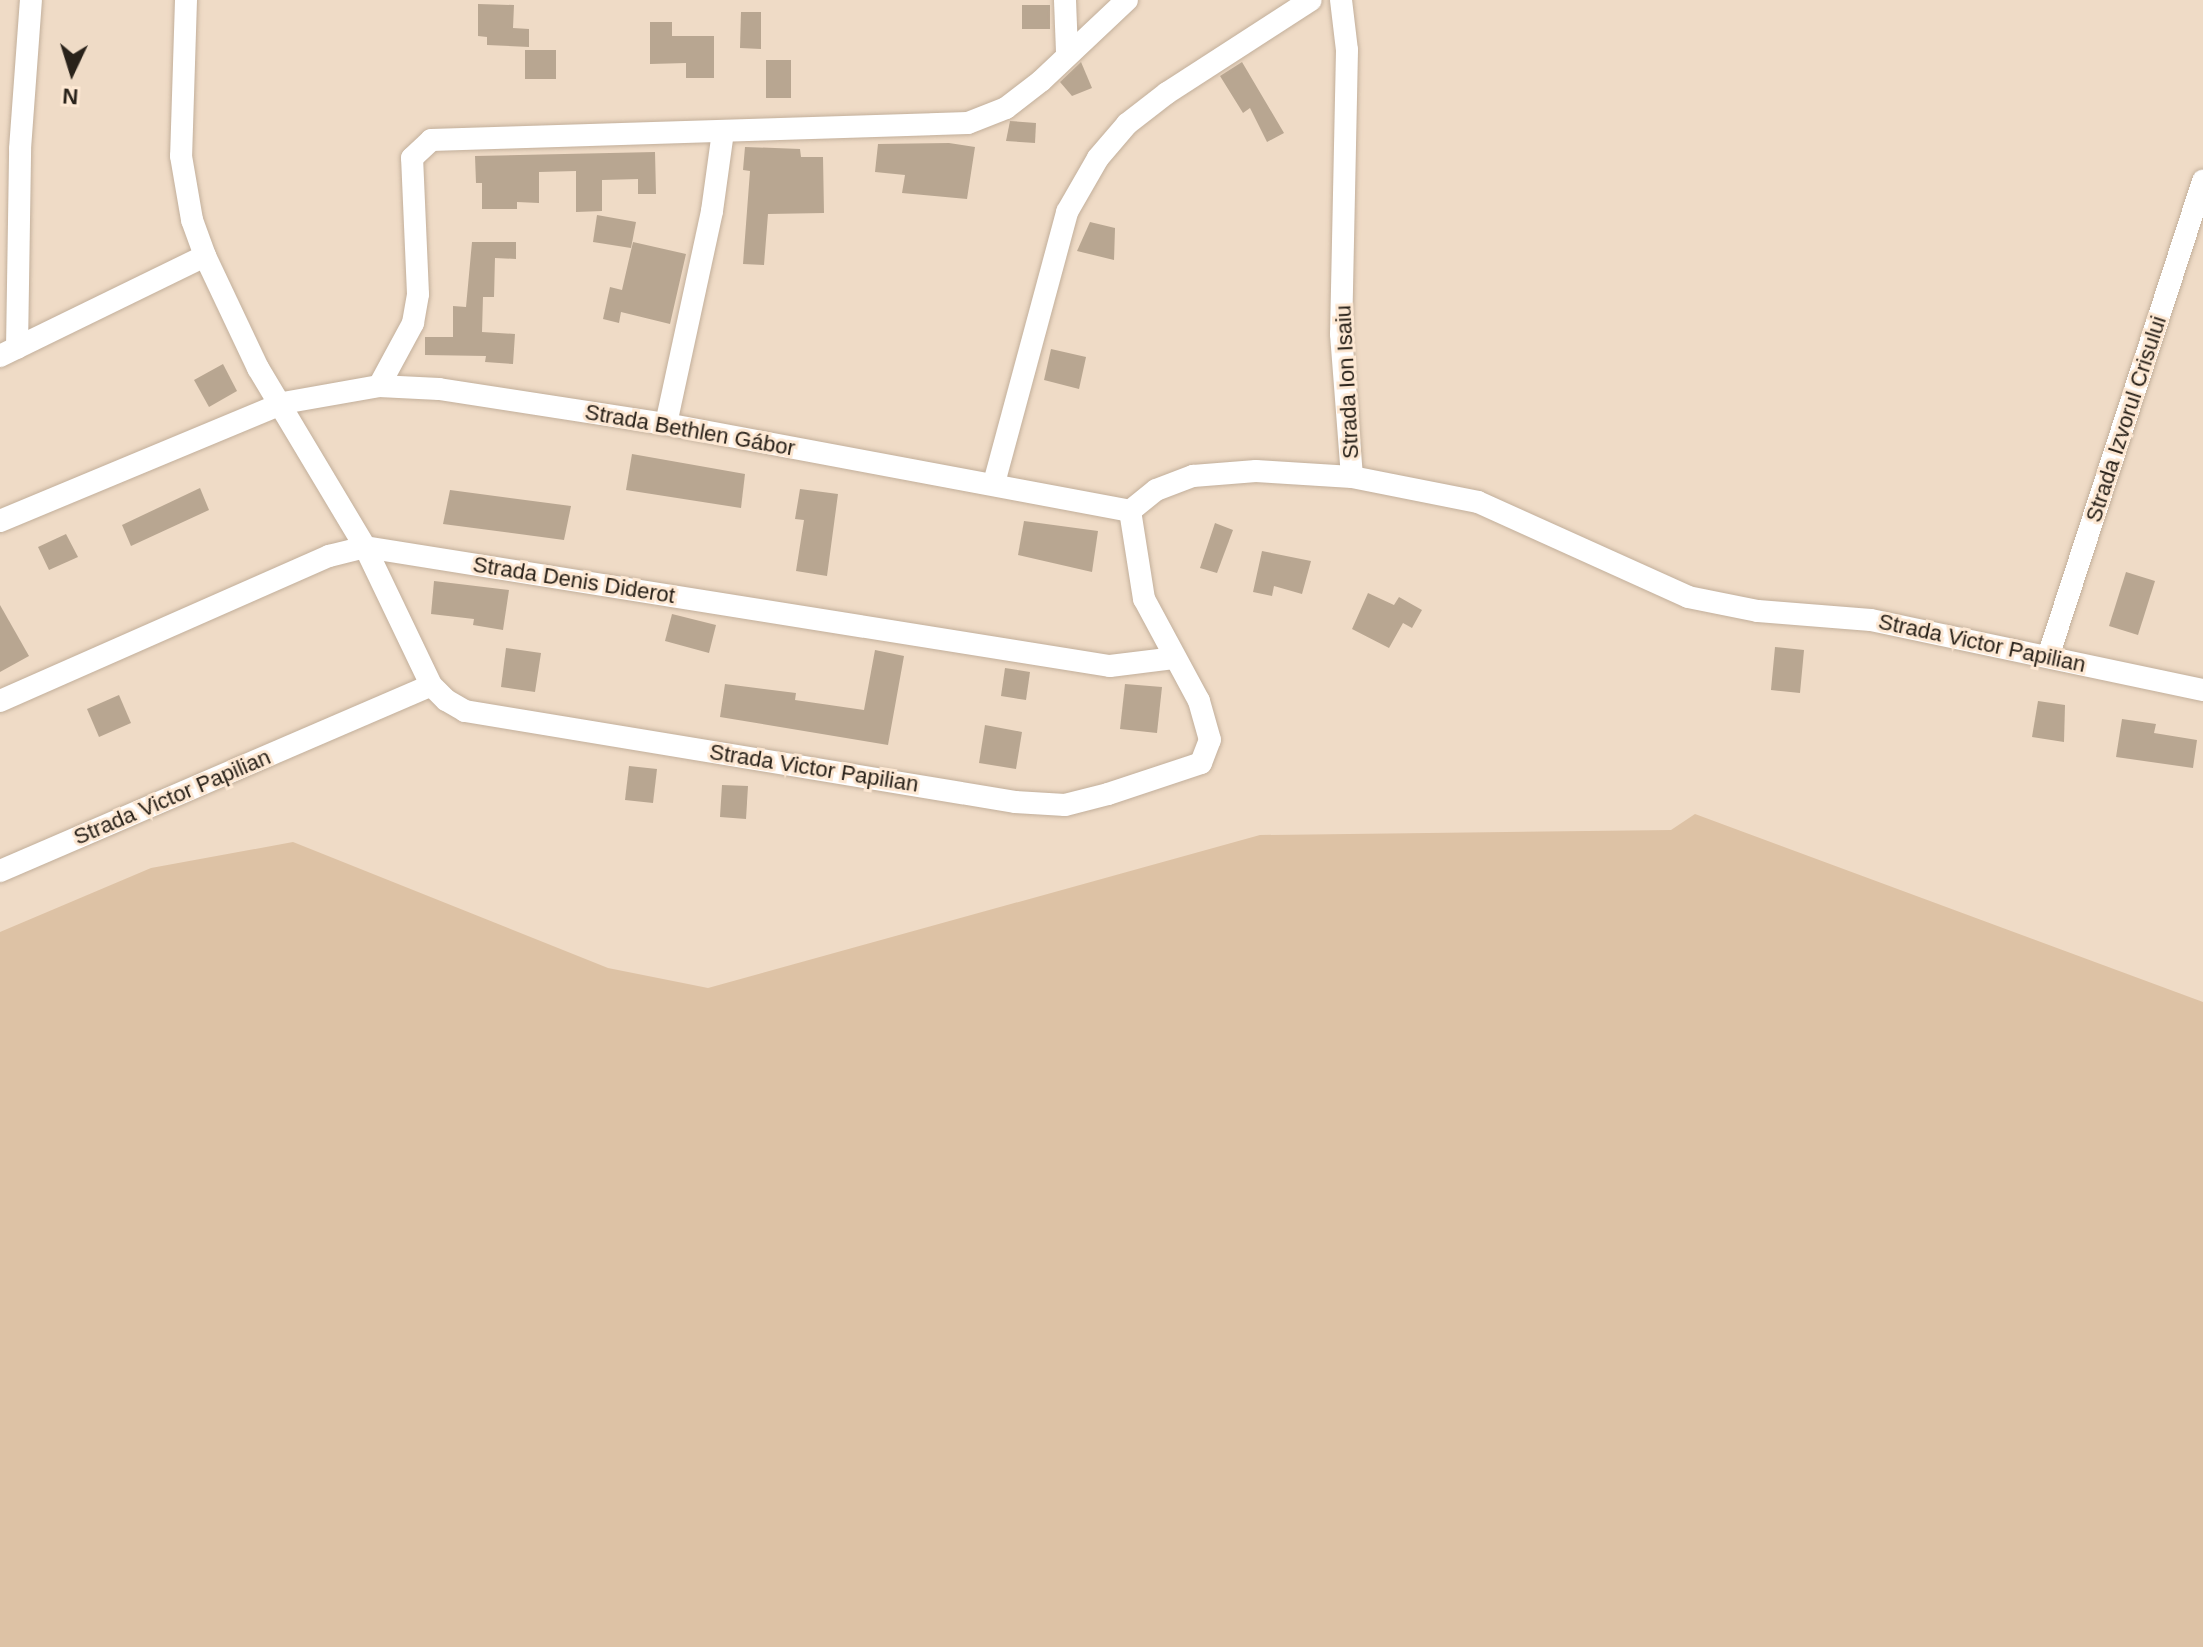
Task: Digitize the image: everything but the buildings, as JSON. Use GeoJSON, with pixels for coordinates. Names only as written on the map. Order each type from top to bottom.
{"type":"FeatureCollection","features":[{"type":"Feature","properties":{"kind":"street"},"geometry":{"type":"LineString","coordinates":[[31,0],[9,352],[205,256]]}},
{"type":"Feature","properties":{"kind":"street","name":"Strada Victor Papilian"},"geometry":{"type":"LineString","coordinates":[[186,0],[181,156],[192,220],[205,256],[239,332],[365,547],[431,685],[465,711],[1015,802],[1065,805],[1201,763],[1210,740],[1208,720],[1174,658]]}},
{"type":"Feature","properties":{"kind":"street"},"geometry":{"type":"LineString","coordinates":[[1065,0],[1067,53]]}},
{"type":"Feature","properties":{"kind":"street"},"geometry":{"type":"LineString","coordinates":[[379,386],[413,323],[418,294],[412,158],[419,146],[431,140],[968,123],[1006,108],[1127,0]]}},
{"type":"Feature","properties":{"kind":"street"},"geometry":{"type":"LineString","coordinates":[[994,483],[1067,212],[1098,158],[1127,124],[1167,93],[1311,0]]}},
{"type":"Feature","properties":{"kind":"street","name":"Strada Ion Isaiu"},"geometry":{"type":"LineString","coordinates":[[1341,0],[1347,50],[1341,334],[1352,477],[1478,502],[1688,597],[1758,611]]}},
{"type":"Feature","properties":{"kind":"street"},"geometry":{"type":"LineString","coordinates":[[666,424],[712,211],[723,132]]}},
{"type":"Feature","properties":{"kind":"street","name":"Strada Izvorul Crisului"},"geometry":{"type":"LineString","coordinates":[[2048,657],[2203,181]]}},
{"type":"Feature","properties":{"kind":"street","name":"Strada Bethlen Gábor"},"geometry":{"type":"LineString","coordinates":[[0,521],[283,403],[379,386],[439,389],[666,424],[994,483],[1130,511]]}},
{"type":"Feature","properties":{"kind":"street"},"geometry":{"type":"LineString","coordinates":[[1174,658],[1144,599],[1130,511],[1156,490],[1193,476],[1256,471],[1352,477]]}},
{"type":"Feature","properties":{"kind":"street","name":"Strada Denis Diderot"},"geometry":{"type":"LineString","coordinates":[[0,701],[329,556],[365,547],[1110,666],[1174,658]]}},
{"type":"Feature","properties":{"kind":"street","name":"Strada Victor Papilian"},"geometry":{"type":"LineString","coordinates":[[1758,611],[1871,620],[2203,690]]}},
{"type":"Feature","properties":{"kind":"street","name":"Strada Victor Papilian"},"geometry":{"type":"LineString","coordinates":[[0,871],[431,685]]}},
{"type":"Feature","properties":{"kind":"shaded area"},"geometry":{"type":"Polygon","coordinates":[[[1695,814],[2203,1002],[2203,1647],[0,1647],[0,932],[151,868],[293,842],[608,968],[708,988],[1260,835],[1671,830],[1695,814]]]}}]}
